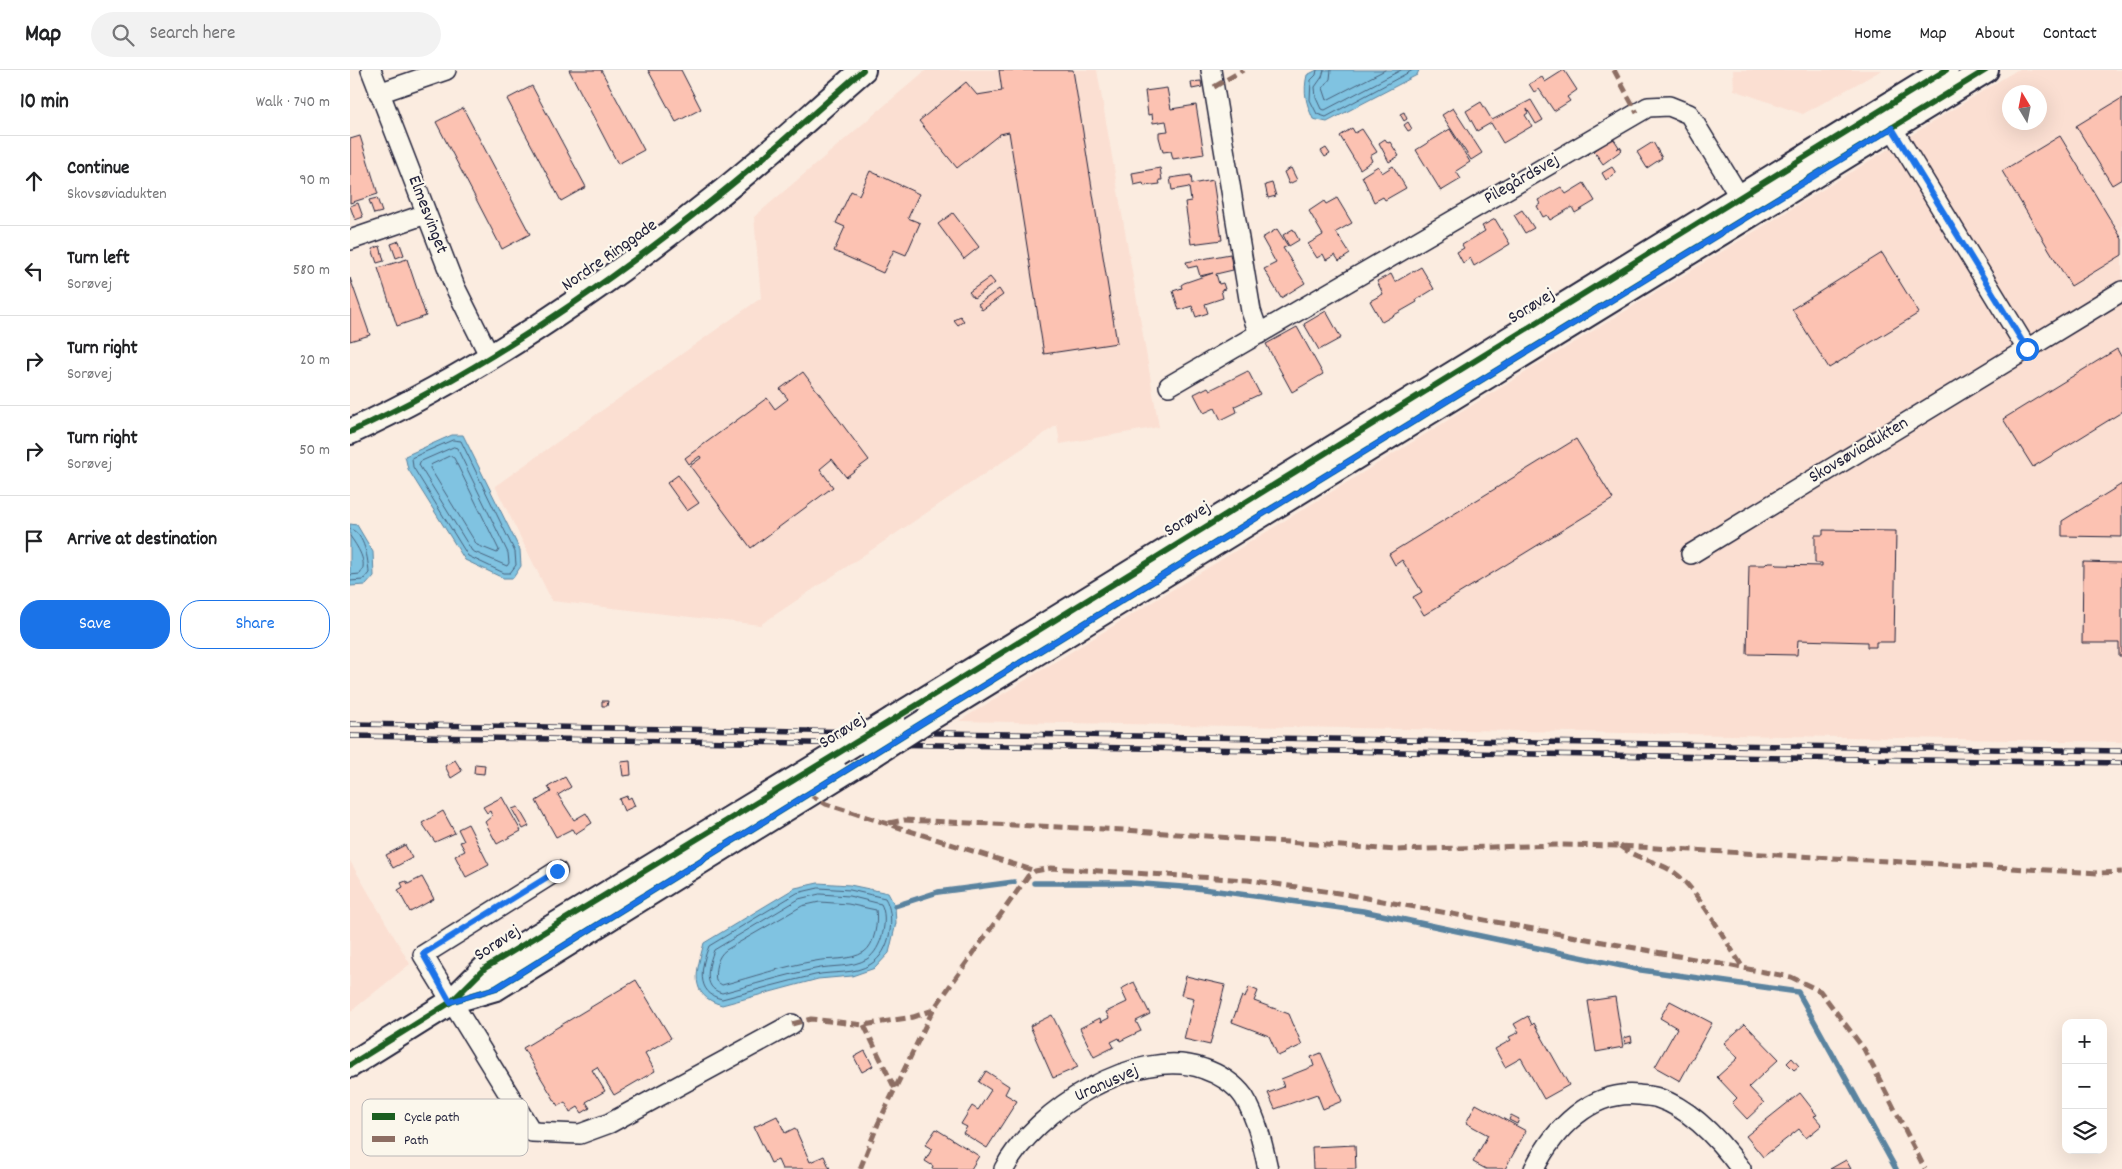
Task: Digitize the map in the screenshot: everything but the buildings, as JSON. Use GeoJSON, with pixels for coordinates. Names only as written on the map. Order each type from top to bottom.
{"type":"FeatureCollection","features":[{"type":"Feature","properties":{"kind":"street","name":"Elmesvinget"},"geometry":{"type":"LineString","coordinates":[[371,70],[455,287],[490,357]]}},
{"type":"Feature","properties":{"kind":"street"},"geometry":{"type":"LineString","coordinates":[[379,93],[446,70]]}},
{"type":"Feature","properties":{"kind":"street","name":"Nordre Ringgade"},"geometry":{"type":"LineString","coordinates":[[350,432],[490,357],[630,263],[713,200],[863,70]]}},
{"type":"Feature","properties":{"kind":"street"},"geometry":{"type":"LineString","coordinates":[[1211,70],[1251,311],[1259,334]]}},
{"type":"Feature","properties":{"kind":"street","name":"Sorøvej"},"geometry":{"type":"LineString","coordinates":[[1886,119],[1946,70]]}},
{"type":"Feature","properties":{"kind":"street","name":"Sorøvej"},"geometry":{"type":"LineString","coordinates":[[350,1065],[450,1002],[485,968],[892,719],[1886,119],[1986,70]]}},
{"type":"Feature","properties":{"kind":"street","name":"Pilegårdsvej"},"geometry":{"type":"LineString","coordinates":[[1169,386],[1648,107],[1668,106],[1689,114],[1745,205]]}},
{"type":"Feature","properties":{"kind":"street"},"geometry":{"type":"LineString","coordinates":[[1886,119],[2027,349]]}},
{"type":"Feature","properties":{"kind":"street","name":"Sorøvej"},"geometry":{"type":"LineString","coordinates":[[450,1002],[496,988],[874,754],[1745,205]]}},
{"type":"Feature","properties":{"kind":"street"},"geometry":{"type":"LineString","coordinates":[[350,240],[426,214]]}},
{"type":"Feature","properties":{"kind":"street","name":"Skovsøviadukten"},"geometry":{"type":"LineString","coordinates":[[1691,554],[2122,291]]}},
{"type":"Feature","properties":{"kind":"street","name":"Sorøvej"},"geometry":{"type":"LineString","coordinates":[[511,1099],[450,1002],[423,954],[557,871]]}},
{"type":"Feature","properties":{"kind":"street","name":"Sorøvej"},"geometry":{"type":"LineString","coordinates":[[528,1126],[532,1132],[580,1134],[610,1123],[792,1024]]}},
{"type":"Feature","properties":{"kind":"street","name":"Uranusvej"},"geometry":{"type":"LineString","coordinates":[[1004,1169],[1029,1136],[1058,1108],[1091,1088],[1118,1076],[1164,1063],[1195,1066],[1216,1073],[1232,1084],[1244,1097],[1262,1141],[1268,1169]]}},
{"type":"Feature","properties":{"kind":"street"},"geometry":{"type":"LineString","coordinates":[[1534,1169],[1543,1151],[1569,1119],[1600,1100],[1628,1094],[1658,1097],[1685,1112],[1723,1145],[1741,1169]]}},
{"type":"Feature","properties":{"kind":"shaded area"},"geometry":{"type":"Polygon","coordinates":[[[926,70],[1097,70],[1159,427],[1060,444],[1057,425],[760,625],[552,601],[495,486],[761,298],[754,217],[926,70]]]}},
{"type":"Feature","properties":{"kind":"shaded area"},"geometry":{"type":"Polygon","coordinates":[[[1733,70],[1882,70],[1803,114],[1734,90],[1733,70]]]}},
{"type":"Feature","properties":{"kind":"shaded area"},"geometry":{"type":"Polygon","coordinates":[[[2017,70],[2122,70],[2122,742],[959,721],[2017,70]]]}},
{"type":"Feature","properties":{"kind":"shaded area"},"geometry":{"type":"Polygon","coordinates":[[[350,861],[410,964],[350,1012],[350,861]]]}},
{"type":"Feature","properties":{"kind":"water"},"geometry":{"type":"Polygon","coordinates":[[[1317,70],[1419,70],[1417,75],[1327,122],[1313,119],[1306,97],[1307,75],[1317,70]]]}},
{"type":"Feature","properties":{"kind":"water"},"geometry":{"type":"Polygon","coordinates":[[[452,435],[463,435],[520,550],[521,566],[513,578],[503,578],[465,560],[408,469],[405,456],[452,435]]]}},
{"type":"Feature","properties":{"kind":"water"},"geometry":{"type":"Polygon","coordinates":[[[350,524],[357,525],[373,552],[374,576],[366,585],[350,586],[350,524]]]}},
{"type":"Feature","properties":{"kind":"water"},"geometry":{"type":"Polygon","coordinates":[[[818,883],[850,885],[888,893],[895,906],[896,923],[889,953],[875,968],[852,976],[818,979],[722,1005],[711,1001],[703,995],[699,988],[697,972],[704,943],[795,888],[818,883]]]}},
{"type":"Feature","properties":{"kind":"waterway"},"geometry":{"type":"LineString","coordinates":[[895,906],[938,892],[1014,882]]}},
{"type":"Feature","properties":{"kind":"waterway"},"geometry":{"type":"LineString","coordinates":[[1034,883],[1130,883],[1196,888],[1363,911],[1641,970],[1798,992],[1896,1169]]}},
{"type":"Feature","properties":{"kind":"railway"},"geometry":{"type":"LineString","coordinates":[[350,724],[2122,751]]}},
{"type":"Feature","properties":{"kind":"railway"},"geometry":{"type":"LineString","coordinates":[[350,736],[2122,763]]}},
{"type":"Feature","properties":{"kind":"marked path"},"geometry":{"type":"LineString","coordinates":[[1214,87],[1243,70]]}},
{"type":"Feature","properties":{"kind":"marked path"},"geometry":{"type":"LineString","coordinates":[[1614,70],[1637,113]]}},
{"type":"Feature","properties":{"kind":"marked path"},"geometry":{"type":"LineString","coordinates":[[809,794],[826,804],[1035,871]]}},
{"type":"Feature","properties":{"kind":"marked path"},"geometry":{"type":"LineString","coordinates":[[889,823],[904,820],[1124,830],[1395,850],[1557,845],[1620,846],[2099,873],[2122,872]]}},
{"type":"Feature","properties":{"kind":"marked path"},"geometry":{"type":"LineString","coordinates":[[1620,846],[1633,854],[1668,869],[1684,881],[1711,916],[1742,966]]}},
{"type":"Feature","properties":{"kind":"marked path"},"geometry":{"type":"LineString","coordinates":[[792,1024],[811,1019],[864,1025],[913,1017],[933,1010],[1028,876],[1035,871],[1051,868],[1248,880],[1345,894],[1791,977],[1820,991],[1864,1049],[1925,1169]]}},
{"type":"Feature","properties":{"kind":"marked path"},"geometry":{"type":"LineString","coordinates":[[860,1169],[878,1124],[933,1010]]}},
{"type":"Feature","properties":{"kind":"marked path"},"geometry":{"type":"LineString","coordinates":[[864,1025],[895,1089]]}},
{"type":"Feature","properties":{"kind":"cycle path"},"geometry":{"type":"LineString","coordinates":[[350,432],[445,384],[537,327],[626,266],[731,185],[863,70]]}},
{"type":"Feature","properties":{"kind":"cycle path"},"geometry":{"type":"LineString","coordinates":[[350,1065],[451,1002],[485,968],[922,702],[1946,70]]}},
{"type":"Feature","properties":{"kind":"cycle path"},"geometry":{"type":"LineString","coordinates":[[453,1001],[496,988],[927,720],[1986,70]]}},
{"type":"Feature","properties":{"kind":"route"},"geometry":{"type":"LineString","coordinates":[[557,871],[423,954],[450,1002],[496,988],[927,720],[1892,128],[1977,264],[2027,349]]}}]}
